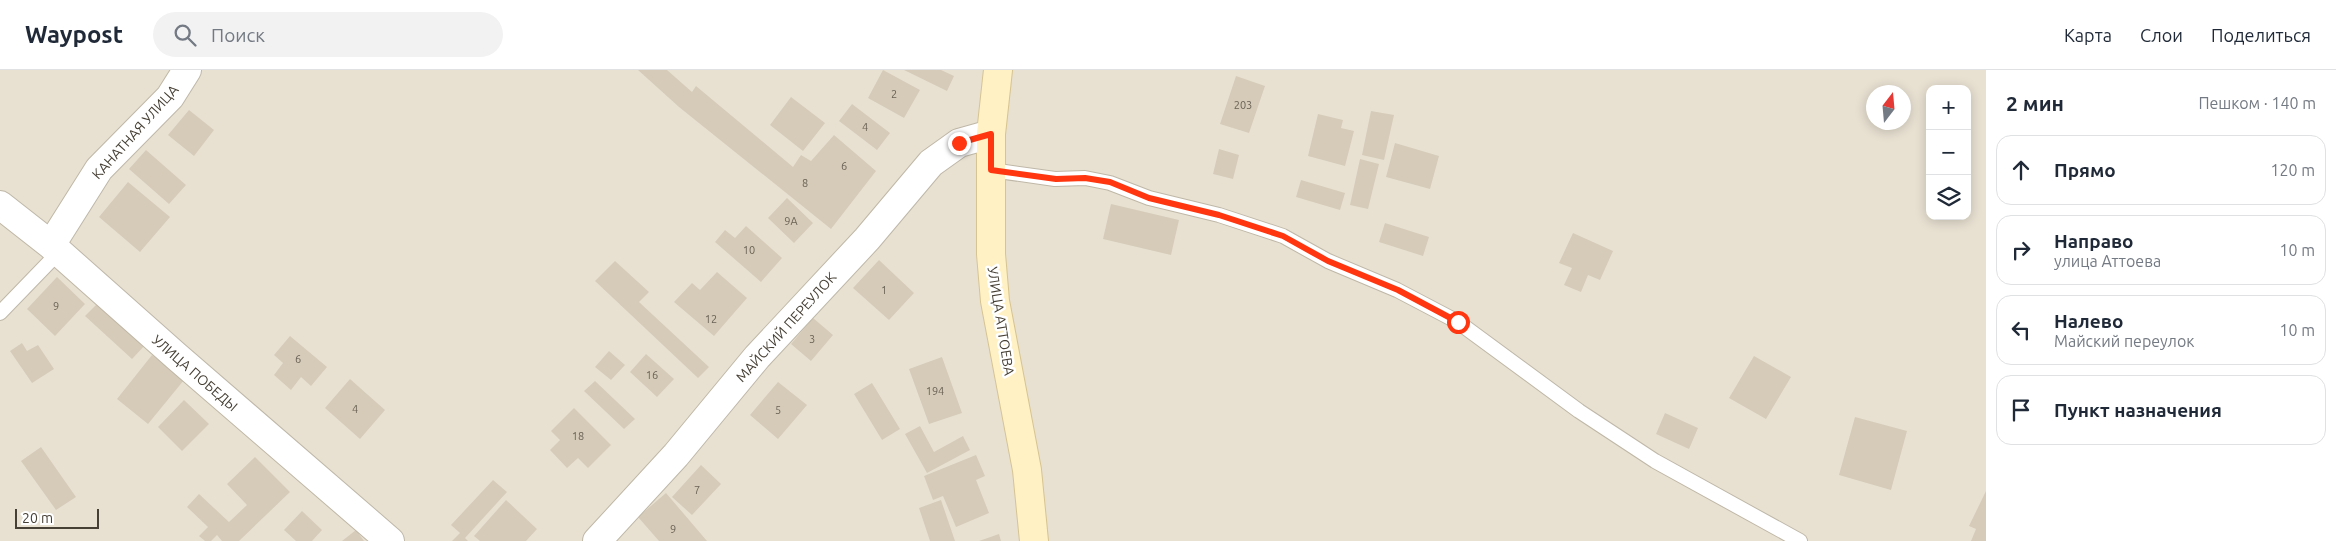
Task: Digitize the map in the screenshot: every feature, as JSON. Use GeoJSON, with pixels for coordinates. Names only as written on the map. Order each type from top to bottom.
{"type":"FeatureCollection","features":[{"type":"Feature","properties":{"kind":"street","name":"КАНАТНАЯ УЛИЦА"},"geometry":{"type":"LineString","coordinates":[[55,249],[99,170],[165,103],[187,70]]}},
{"type":"Feature","properties":{"kind":"street","name":"УЛИЦА АТТОЕВА"},"geometry":{"type":"LineString","coordinates":[[998,70],[991,134],[991,254],[995,301],[1027,470],[1034,541]]}},
{"type":"Feature","properties":{"kind":"street","name":"МАЙСКИЙ ПЕРЕУЛОК"},"geometry":{"type":"LineString","coordinates":[[597,541],[676,455],[757,357],[867,240],[931,163],[959,143],[991,134]]}},
{"type":"Feature","properties":{"kind":"street","name":"УЛИЦА ПОБЕДЫ"},"geometry":{"type":"LineString","coordinates":[[0,205],[55,249],[390,541]]}},
{"type":"Feature","properties":{"kind":"lane"},"geometry":{"type":"LineString","coordinates":[[991,170],[1056,179],[1085,178],[1110,182],[1149,198],[1219,215],[1283,236],[1328,261],[1398,290],[1458,322],[1579,411],[1655,461],[1800,541]]}},
{"type":"Feature","properties":{"kind":"lane"},"geometry":{"type":"LineString","coordinates":[[0,314],[55,249]]}},
{"type":"Feature","properties":{"kind":"shaded area"},"geometry":{"type":"Polygon","coordinates":[[[0,70],[1986,70],[1986,541],[0,541],[0,70]]]}},
{"type":"Feature","properties":{"kind":"building"},"geometry":{"type":"Polygon","coordinates":[[[638,70],[667,70],[692,92],[696,86],[793,167],[801,155],[811,161],[834,135],[876,171],[831,229],[679,107],[638,70]]]}},
{"type":"Feature","properties":{"kind":"building"},"geometry":{"type":"Polygon","coordinates":[[[883,70],[920,90],[904,118],[868,98],[883,70]]]}},
{"type":"Feature","properties":{"kind":"building"},"geometry":{"type":"Polygon","coordinates":[[[904,70],[941,70],[954,76],[947,91],[904,70]]]}},
{"type":"Feature","properties":{"kind":"building"},"geometry":{"type":"Polygon","coordinates":[[[1236,76],[1265,86],[1249,133],[1220,124],[1236,76]]]}},
{"type":"Feature","properties":{"kind":"building"},"geometry":{"type":"Polygon","coordinates":[[[791,97],[825,123],[803,151],[770,125],[791,97]]]}},
{"type":"Feature","properties":{"kind":"building"},"geometry":{"type":"Polygon","coordinates":[[[852,104],[890,133],[877,150],[839,121],[852,104]]]}},
{"type":"Feature","properties":{"kind":"building"},"geometry":{"type":"Polygon","coordinates":[[[189,110],[214,130],[194,156],[168,135],[189,110]]]}},
{"type":"Feature","properties":{"kind":"building"},"geometry":{"type":"Polygon","coordinates":[[[1371,111],[1394,115],[1384,160],[1362,155],[1371,111]]]}},
{"type":"Feature","properties":{"kind":"building"},"geometry":{"type":"Polygon","coordinates":[[[1318,114],[1343,120],[1341,128],[1354,131],[1345,166],[1308,156],[1318,114]]]}},
{"type":"Feature","properties":{"kind":"building"},"geometry":{"type":"Polygon","coordinates":[[[1395,143],[1439,156],[1430,189],[1386,177],[1395,143]]]}},
{"type":"Feature","properties":{"kind":"building"},"geometry":{"type":"Polygon","coordinates":[[[1219,149],[1239,155],[1233,179],[1213,174],[1219,149]]]}},
{"type":"Feature","properties":{"kind":"building"},"geometry":{"type":"Polygon","coordinates":[[[146,150],[186,185],[169,204],[129,169],[146,150]]]}},
{"type":"Feature","properties":{"kind":"building"},"geometry":{"type":"Polygon","coordinates":[[[1360,159],[1379,164],[1368,209],[1350,205],[1360,159]]]}},
{"type":"Feature","properties":{"kind":"building"},"geometry":{"type":"Polygon","coordinates":[[[1301,180],[1345,193],[1340,210],[1296,197],[1301,180]]]}},
{"type":"Feature","properties":{"kind":"building"},"geometry":{"type":"Polygon","coordinates":[[[128,182],[170,217],[140,252],[99,217],[128,182]]]}},
{"type":"Feature","properties":{"kind":"building"},"geometry":{"type":"Polygon","coordinates":[[[787,198],[813,223],[794,243],[768,218],[787,198]]]}},
{"type":"Feature","properties":{"kind":"building"},"geometry":{"type":"Polygon","coordinates":[[[1111,204],[1179,220],[1171,255],[1103,239],[1111,204]]]}},
{"type":"Feature","properties":{"kind":"building"},"geometry":{"type":"Polygon","coordinates":[[[1385,223],[1429,237],[1423,256],[1379,242],[1385,223]]]}},
{"type":"Feature","properties":{"kind":"building"},"geometry":{"type":"Polygon","coordinates":[[[746,226],[782,258],[761,282],[715,242],[725,230],[735,238],[746,226]]]}},
{"type":"Feature","properties":{"kind":"building"},"geometry":{"type":"Polygon","coordinates":[[[1573,233],[1613,251],[1600,280],[1588,275],[1581,292],[1564,285],[1572,268],[1559,263],[1573,233]]]}},
{"type":"Feature","properties":{"kind":"building"},"geometry":{"type":"Polygon","coordinates":[[[879,260],[914,293],[889,320],[853,288],[879,260]]]}},
{"type":"Feature","properties":{"kind":"building"},"geometry":{"type":"Polygon","coordinates":[[[615,261],[649,292],[639,302],[709,367],[698,378],[595,281],[615,261]]]}},
{"type":"Feature","properties":{"kind":"building"},"geometry":{"type":"Polygon","coordinates":[[[717,272],[747,298],[714,336],[674,302],[692,283],[700,290],[717,272]]]}},
{"type":"Feature","properties":{"kind":"building"},"geometry":{"type":"Polygon","coordinates":[[[57,277],[85,304],[55,336],[27,309],[57,277]]]}},
{"type":"Feature","properties":{"kind":"building"},"geometry":{"type":"Polygon","coordinates":[[[101,300],[147,343],[132,359],[85,316],[101,300]]]}},
{"type":"Feature","properties":{"kind":"building"},"geometry":{"type":"Polygon","coordinates":[[[813,318],[833,335],[811,361],[791,344],[813,318]]]}},
{"type":"Feature","properties":{"kind":"building"},"geometry":{"type":"Polygon","coordinates":[[[290,336],[327,367],[311,386],[301,377],[291,390],[274,375],[283,363],[274,355],[290,336]]]}},
{"type":"Feature","properties":{"kind":"building"},"geometry":{"type":"Polygon","coordinates":[[[22,343],[27,351],[38,345],[54,369],[32,383],[10,351],[22,343]]]}},
{"type":"Feature","properties":{"kind":"building"},"geometry":{"type":"Polygon","coordinates":[[[609,351],[625,365],[611,380],[595,367],[609,351]]]}},
{"type":"Feature","properties":{"kind":"building"},"geometry":{"type":"Polygon","coordinates":[[[646,354],[674,379],[657,397],[630,372],[646,354]]]}},
{"type":"Feature","properties":{"kind":"building"},"geometry":{"type":"Polygon","coordinates":[[[152,355],[184,380],[148,424],[117,399],[152,355]]]}},
{"type":"Feature","properties":{"kind":"building"},"geometry":{"type":"Polygon","coordinates":[[[1754,356],[1791,377],[1766,419],[1729,398],[1754,356]]]}},
{"type":"Feature","properties":{"kind":"building"},"geometry":{"type":"Polygon","coordinates":[[[942,357],[962,413],[929,424],[909,369],[942,357]]]}},
{"type":"Feature","properties":{"kind":"building"},"geometry":{"type":"Polygon","coordinates":[[[350,379],[385,410],[360,439],[325,408],[350,379]]]}},
{"type":"Feature","properties":{"kind":"building"},"geometry":{"type":"Polygon","coordinates":[[[595,381],[635,419],[624,429],[584,391],[595,381]]]}},
{"type":"Feature","properties":{"kind":"building"},"geometry":{"type":"Polygon","coordinates":[[[778,382],[807,405],[778,439],[750,415],[778,382]]]}},
{"type":"Feature","properties":{"kind":"building"},"geometry":{"type":"Polygon","coordinates":[[[872,383],[900,429],[882,440],[854,394],[872,383]]]}},
{"type":"Feature","properties":{"kind":"building"},"geometry":{"type":"Polygon","coordinates":[[[184,400],[209,424],[182,451],[158,427],[184,400]]]}},
{"type":"Feature","properties":{"kind":"building"},"geometry":{"type":"Polygon","coordinates":[[[574,408],[611,445],[588,468],[578,458],[567,468],[550,450],[560,440],[551,431],[574,408]]]}},
{"type":"Feature","properties":{"kind":"building"},"geometry":{"type":"Polygon","coordinates":[[[1665,413],[1698,428],[1689,449],[1656,434],[1665,413]]]}},
{"type":"Feature","properties":{"kind":"building"},"geometry":{"type":"Polygon","coordinates":[[[1855,417],[1907,431],[1891,490],[1839,475],[1855,417]]]}},
{"type":"Feature","properties":{"kind":"building"},"geometry":{"type":"Polygon","coordinates":[[[920,426],[934,452],[963,436],[970,450],[927,473],[905,434],[920,426]]]}},
{"type":"Feature","properties":{"kind":"building"},"geometry":{"type":"Polygon","coordinates":[[[41,447],[76,497],[56,510],[21,461],[41,447]]]}},
{"type":"Feature","properties":{"kind":"building"},"geometry":{"type":"Polygon","coordinates":[[[976,455],[985,476],[976,480],[989,513],[956,527],[943,496],[933,500],[924,476],[976,455]]]}},
{"type":"Feature","properties":{"kind":"building"},"geometry":{"type":"Polygon","coordinates":[[[255,457],[290,492],[239,541],[222,541],[217,535],[211,541],[205,541],[199,536],[208,527],[187,507],[199,494],[229,522],[247,505],[227,484],[255,457]]]}},
{"type":"Feature","properties":{"kind":"building"},"geometry":{"type":"Polygon","coordinates":[[[701,465],[721,484],[692,515],[672,497],[701,465]]]}},
{"type":"Feature","properties":{"kind":"building"},"geometry":{"type":"Polygon","coordinates":[[[493,480],[507,492],[465,538],[468,541],[452,541],[460,533],[451,525],[493,480]]]}},
{"type":"Feature","properties":{"kind":"building"},"geometry":{"type":"Polygon","coordinates":[[[1986,491],[1986,541],[1971,541],[1976,529],[1969,526],[1986,491]]]}},
{"type":"Feature","properties":{"kind":"building"},"geometry":{"type":"Polygon","coordinates":[[[666,493],[707,541],[659,541],[638,517],[666,493]]]}},
{"type":"Feature","properties":{"kind":"building"},"geometry":{"type":"Polygon","coordinates":[[[506,500],[537,529],[526,541],[480,541],[474,536],[506,500]]]}},
{"type":"Feature","properties":{"kind":"building"},"geometry":{"type":"Polygon","coordinates":[[[941,500],[955,541],[930,541],[919,508],[941,500]]]}},
{"type":"Feature","properties":{"kind":"building"},"geometry":{"type":"Polygon","coordinates":[[[302,511],[322,530],[312,541],[296,541],[284,530],[302,511]]]}},
{"type":"Feature","properties":{"kind":"building"},"geometry":{"type":"Polygon","coordinates":[[[356,530],[364,541],[342,541],[356,530]]]}},
{"type":"Feature","properties":{"kind":"building"},"geometry":{"type":"Polygon","coordinates":[[[999,534],[1001,541],[979,541],[999,534]]]}},
{"type":"Feature","properties":{"kind":"route"},"geometry":{"type":"LineString","coordinates":[[959,143],[991,134],[991,170],[1056,179],[1085,178],[1110,182],[1149,198],[1219,215],[1283,236],[1328,261],[1398,290],[1458,322]]}}]}
